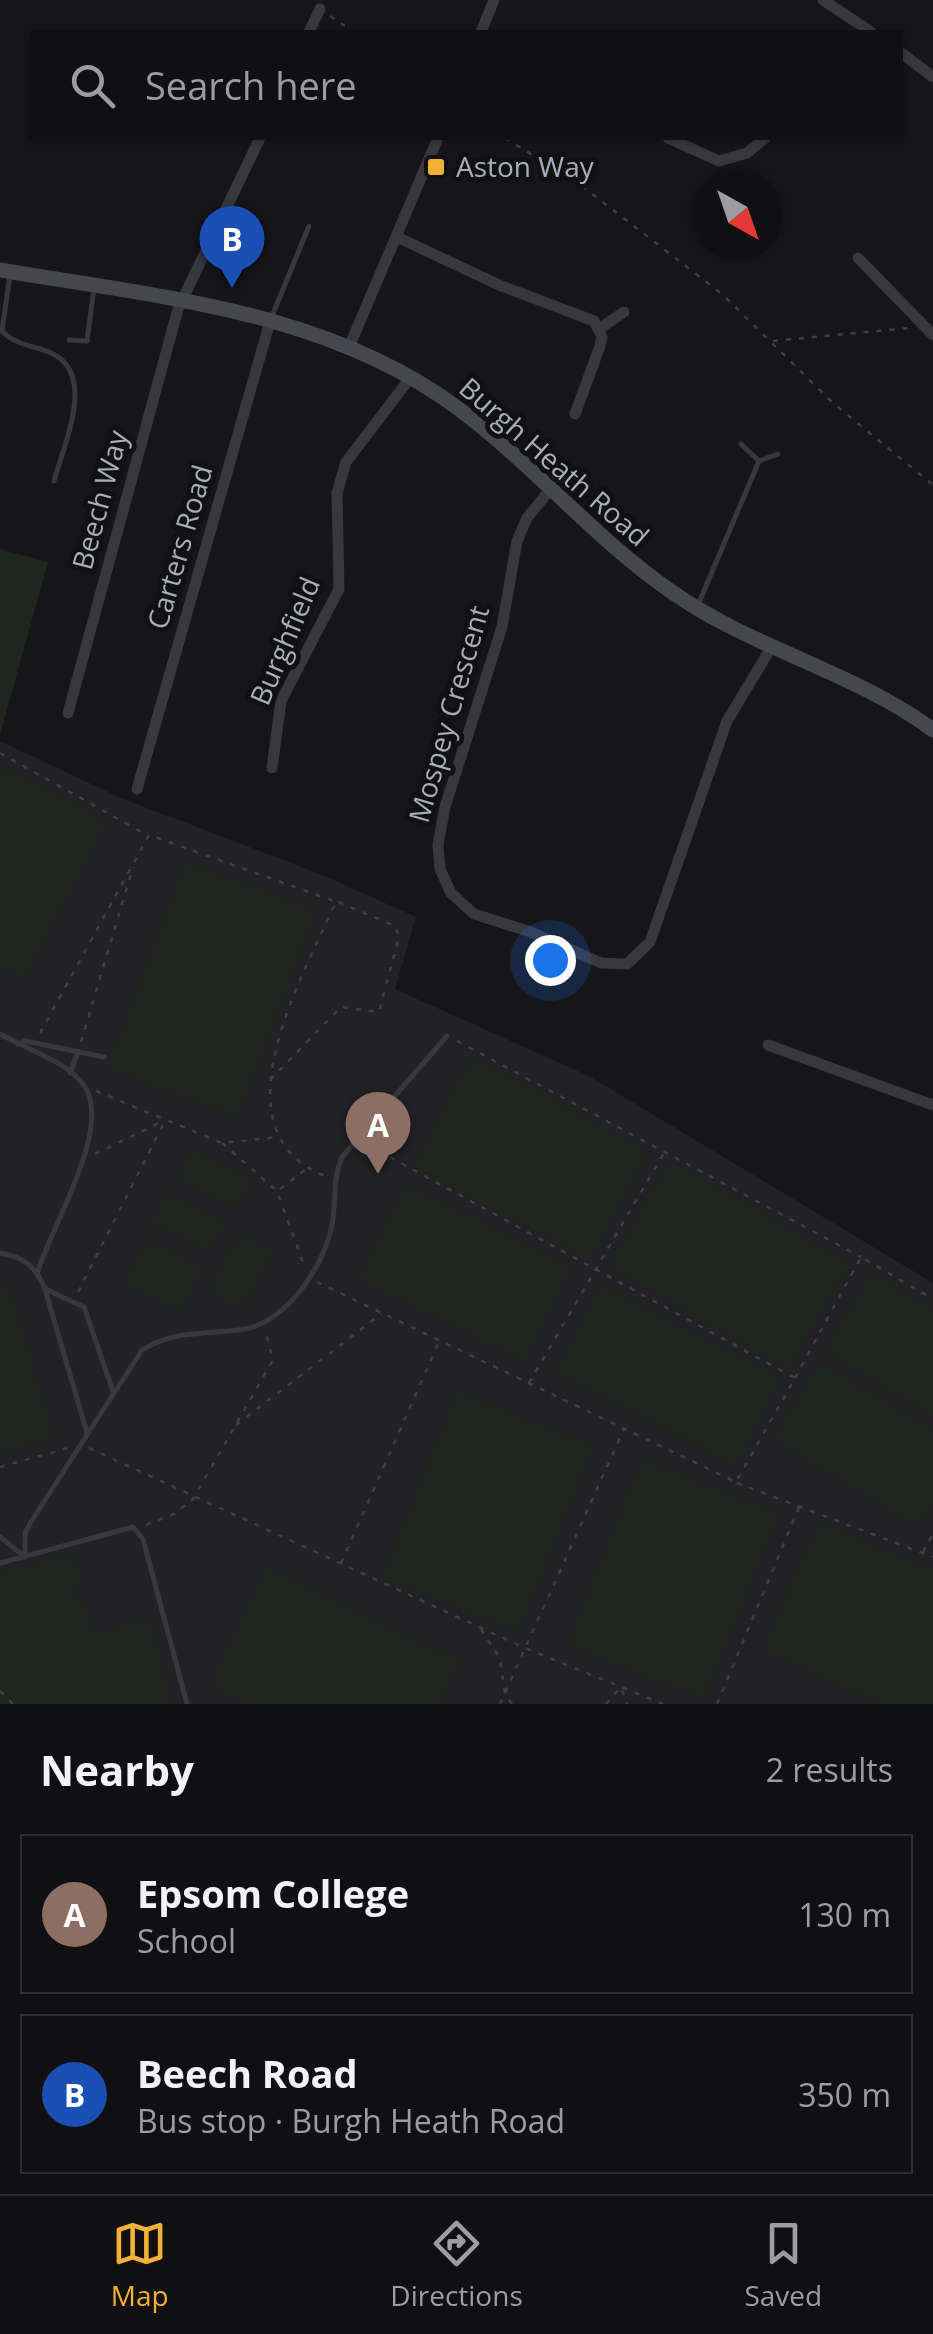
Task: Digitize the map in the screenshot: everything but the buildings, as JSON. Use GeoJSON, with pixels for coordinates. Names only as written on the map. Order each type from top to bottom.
{"type":"FeatureCollection","features":[{"type":"Feature","properties":{"kind":"main road","name":"Burgh Heath Road"},"geometry":{"type":"LineString","coordinates":[[5,271],[271,318],[349,347],[411,377],[471,419],[623,555],[697,608],[772,648],[858,684],[933,730]]}},
{"type":"Feature","properties":{"kind":"street"},"geometry":{"type":"LineString","coordinates":[[823,0],[865,30]]}},
{"type":"Feature","properties":{"kind":"street"},"geometry":{"type":"LineString","coordinates":[[482,30],[490,2]]}},
{"type":"Feature","properties":{"kind":"street"},"geometry":{"type":"LineString","coordinates":[[310,30],[320,8]]}},
{"type":"Feature","properties":{"kind":"street"},"geometry":{"type":"LineString","coordinates":[[903,54],[933,77]]}},
{"type":"Feature","properties":{"kind":"street","name":"Beech Way"},"geometry":{"type":"LineString","coordinates":[[68,713],[184,302],[259,140]]}},
{"type":"Feature","properties":{"kind":"street"},"geometry":{"type":"LineString","coordinates":[[349,347],[437,140]]}},
{"type":"Feature","properties":{"kind":"street"},"geometry":{"type":"LineString","coordinates":[[672,140],[720,162],[738,158],[762,140]]}},
{"type":"Feature","properties":{"kind":"street"},"geometry":{"type":"LineString","coordinates":[[397,237],[498,286],[586,317],[600,328]]}},
{"type":"Feature","properties":{"kind":"street"},"geometry":{"type":"LineString","coordinates":[[858,258],[928,331]]}},
{"type":"Feature","properties":{"kind":"street"},"geometry":{"type":"LineString","coordinates":[[600,328],[624,312]]}},
{"type":"Feature","properties":{"kind":"street","name":"Carters Road"},"geometry":{"type":"LineString","coordinates":[[137,789],[271,318]]}},
{"type":"Feature","properties":{"kind":"street"},"geometry":{"type":"LineString","coordinates":[[575,414],[600,346],[600,328]]}},
{"type":"Feature","properties":{"kind":"street","name":"Burghfield"},"geometry":{"type":"LineString","coordinates":[[272,768],[281,701],[340,588],[337,492],[346,462],[411,377]]}},
{"type":"Feature","properties":{"kind":"street","name":"Mospey Crescent"},"geometry":{"type":"LineString","coordinates":[[550,491],[527,518],[517,542],[502,627],[441,826],[440,870],[451,893],[474,914],[600,963],[627,964],[640,956],[650,942],[727,721],[772,648]]}},
{"type":"Feature","properties":{"kind":"street"},"geometry":{"type":"LineString","coordinates":[[768,1045],[933,1105]]}},
{"type":"Feature","properties":{"kind":"lane"},"geometry":{"type":"LineString","coordinates":[[271,318],[309,226]]}},
{"type":"Feature","properties":{"kind":"lane"},"geometry":{"type":"LineString","coordinates":[[5,271],[2,331],[9,338],[57,355],[73,374],[75,401],[54,481]]}},
{"type":"Feature","properties":{"kind":"lane"},"geometry":{"type":"LineString","coordinates":[[68,340],[87,341],[94,286]]}},
{"type":"Feature","properties":{"kind":"lane"},"geometry":{"type":"LineString","coordinates":[[741,444],[759,462]]}},
{"type":"Feature","properties":{"kind":"lane"},"geometry":{"type":"LineString","coordinates":[[697,608],[759,462],[778,454]]}},
{"type":"Feature","properties":{"kind":"lane"},"geometry":{"type":"LineString","coordinates":[[0,1034],[85,1086],[91,1116],[85,1158],[38,1271]]}},
{"type":"Feature","properties":{"kind":"lane"},"geometry":{"type":"LineString","coordinates":[[25,1557],[25,1533],[142,1350],[164,1336],[263,1325],[309,1278],[330,1231],[334,1179],[342,1157],[447,1036]]}},
{"type":"Feature","properties":{"kind":"lane"},"geometry":{"type":"LineString","coordinates":[[18,1044],[104,1057]]}},
{"type":"Feature","properties":{"kind":"lane"},"geometry":{"type":"LineString","coordinates":[[70,1074],[78,1052]]}},
{"type":"Feature","properties":{"kind":"lane"},"geometry":{"type":"LineString","coordinates":[[0,1253],[18,1256],[38,1271],[87,1433]]}},
{"type":"Feature","properties":{"kind":"lane"},"geometry":{"type":"LineString","coordinates":[[45,1289],[84,1307],[114,1394]]}},
{"type":"Feature","properties":{"kind":"lane"},"geometry":{"type":"LineString","coordinates":[[0,1563],[120,1527],[136,1529],[143,1539],[187,1704]]}},
{"type":"Feature","properties":{"kind":"lane"},"geometry":{"type":"LineString","coordinates":[[0,1537],[25,1557]]}},
{"type":"Feature","properties":{"kind":"path"},"geometry":{"type":"LineString","coordinates":[[508,140],[578,183],[649,237],[771,341],[833,403],[933,485]]}},
{"type":"Feature","properties":{"kind":"path"},"geometry":{"type":"LineString","coordinates":[[771,341],[928,331]]}},
{"type":"Feature","properties":{"kind":"path"},"geometry":{"type":"LineString","coordinates":[[0,753],[149,835],[395,926],[399,936],[380,1012],[341,1006],[270,1080]]}},
{"type":"Feature","properties":{"kind":"path"},"geometry":{"type":"LineString","coordinates":[[30,1051],[149,835]]}},
{"type":"Feature","properties":{"kind":"path"},"geometry":{"type":"LineString","coordinates":[[78,1052],[135,861]]}},
{"type":"Feature","properties":{"kind":"path"},"geometry":{"type":"LineString","coordinates":[[334,1179],[307,1169],[279,1137],[268,1092],[276,1039],[336,901]]}},
{"type":"Feature","properties":{"kind":"path"},"geometry":{"type":"LineString","coordinates":[[447,1036],[862,1256],[933,1299]]}},
{"type":"Feature","properties":{"kind":"path"},"geometry":{"type":"LineString","coordinates":[[85,1086],[222,1143],[277,1191],[309,1278],[736,1482],[933,1557]]}},
{"type":"Feature","properties":{"kind":"path"},"geometry":{"type":"LineString","coordinates":[[85,1158],[166,1120]]}},
{"type":"Feature","properties":{"kind":"path"},"geometry":{"type":"LineString","coordinates":[[74,1300],[166,1120]]}},
{"type":"Feature","properties":{"kind":"path"},"geometry":{"type":"LineString","coordinates":[[222,1143],[279,1137]]}},
{"type":"Feature","properties":{"kind":"path"},"geometry":{"type":"LineString","coordinates":[[356,1139],[795,1378]]}},
{"type":"Feature","properties":{"kind":"path"},"geometry":{"type":"LineString","coordinates":[[529,1383],[665,1152]]}},
{"type":"Feature","properties":{"kind":"path"},"geometry":{"type":"LineString","coordinates":[[277,1191],[307,1169]]}},
{"type":"Feature","properties":{"kind":"path"},"geometry":{"type":"LineString","coordinates":[[736,1482],[862,1256]]}},
{"type":"Feature","properties":{"kind":"path"},"geometry":{"type":"LineString","coordinates":[[235,1426],[382,1313]]}},
{"type":"Feature","properties":{"kind":"path"},"geometry":{"type":"LineString","coordinates":[[136,1529],[174,1514],[192,1499],[274,1360],[263,1325]]}},
{"type":"Feature","properties":{"kind":"path"},"geometry":{"type":"LineString","coordinates":[[340,1565],[440,1341]]}},
{"type":"Feature","properties":{"kind":"path"},"geometry":{"type":"LineString","coordinates":[[500,1704],[624,1429]]}},
{"type":"Feature","properties":{"kind":"path"},"geometry":{"type":"LineString","coordinates":[[0,1467],[81,1444],[192,1499],[480,1628],[663,1704]]}},
{"type":"Feature","properties":{"kind":"path"},"geometry":{"type":"LineString","coordinates":[[717,1704],[799,1506]]}},
{"type":"Feature","properties":{"kind":"path"},"geometry":{"type":"LineString","coordinates":[[922,1553],[933,1534]]}},
{"type":"Feature","properties":{"kind":"path"},"geometry":{"type":"LineString","coordinates":[[480,1628],[500,1659],[504,1694],[512,1704]]}},
{"type":"Feature","properties":{"kind":"path"},"geometry":{"type":"LineString","coordinates":[[606,1704],[621,1687]]}},
{"type":"Feature","properties":{"kind":"path"},"geometry":{"type":"LineString","coordinates":[[621,1687],[626,1704]]}},
{"type":"Feature","properties":{"kind":"path"},"geometry":{"type":"LineString","coordinates":[[0,1691],[13,1704]]}},
{"type":"Feature","properties":{"kind":"shaded area"},"geometry":{"type":"Polygon","coordinates":[[[0,549],[48,562],[0,735],[0,549]]]}},
{"type":"Feature","properties":{"kind":"shaded area"},"geometry":{"type":"Polygon","coordinates":[[[0,741],[121,798],[325,876],[416,917],[395,989],[591,1077],[933,1283],[933,1704],[0,1704],[0,741]]]}},
{"type":"Feature","properties":{"kind":"shaded area"},"geometry":{"type":"Polygon","coordinates":[[[4,768],[107,822],[24,978],[0,965],[0,777],[4,768]]]}},
{"type":"Feature","properties":{"kind":"shaded area"},"geometry":{"type":"Polygon","coordinates":[[[186,863],[315,911],[238,1116],[108,1068],[186,863]]]}},
{"type":"Feature","properties":{"kind":"shaded area"},"geometry":{"type":"Polygon","coordinates":[[[472,1058],[648,1151],[590,1259],[414,1166],[472,1058]]]}},
{"type":"Feature","properties":{"kind":"shaded area"},"geometry":{"type":"Polygon","coordinates":[[[192,1150],[250,1180],[236,1208],[177,1178],[192,1150]]]}},
{"type":"Feature","properties":{"kind":"shaded area"},"geometry":{"type":"Polygon","coordinates":[[[670,1161],[849,1264],[789,1369],[610,1266],[670,1161]]]}},
{"type":"Feature","properties":{"kind":"shaded area"},"geometry":{"type":"Polygon","coordinates":[[[405,1184],[571,1266],[525,1361],[358,1279],[405,1184]]]}},
{"type":"Feature","properties":{"kind":"shaded area"},"geometry":{"type":"Polygon","coordinates":[[[166,1194],[224,1224],[209,1252],[151,1222],[166,1194]]]}},
{"type":"Feature","properties":{"kind":"shaded area"},"geometry":{"type":"Polygon","coordinates":[[[241,1234],[272,1251],[240,1308],[209,1291],[241,1234]]]}},
{"type":"Feature","properties":{"kind":"shaded area"},"geometry":{"type":"Polygon","coordinates":[[[148,1242],[202,1269],[181,1311],[126,1284],[148,1242]]]}},
{"type":"Feature","properties":{"kind":"shaded area"},"geometry":{"type":"Polygon","coordinates":[[[872,1274],[933,1311],[933,1415],[826,1351],[872,1274]]]}},
{"type":"Feature","properties":{"kind":"shaded area"},"geometry":{"type":"Polygon","coordinates":[[[7,1283],[54,1437],[0,1454],[0,1285],[7,1283]]]}},
{"type":"Feature","properties":{"kind":"shaded area"},"geometry":{"type":"Polygon","coordinates":[[[601,1285],[780,1378],[736,1464],[556,1372],[601,1285]]]}},
{"type":"Feature","properties":{"kind":"shaded area"},"geometry":{"type":"Polygon","coordinates":[[[820,1364],[933,1431],[933,1501],[918,1526],[774,1440],[820,1364]]]}},
{"type":"Feature","properties":{"kind":"shaded area"},"geometry":{"type":"Polygon","coordinates":[[[457,1392],[592,1446],[518,1631],[383,1577],[457,1392]]]}},
{"type":"Feature","properties":{"kind":"shaded area"},"geometry":{"type":"Polygon","coordinates":[[[642,1460],[778,1514],[704,1698],[568,1644],[642,1460]]]}},
{"type":"Feature","properties":{"kind":"shaded area"},"geometry":{"type":"Polygon","coordinates":[[[819,1522],[933,1571],[933,1704],[884,1704],[763,1650],[819,1522]]]}},
{"type":"Feature","properties":{"kind":"shaded area"},"geometry":{"type":"Polygon","coordinates":[[[72,1554],[83,1586],[71,1590],[75,1603],[83,1602],[94,1634],[150,1618],[171,1704],[0,1704],[0,1573],[72,1554]]]}},
{"type":"Feature","properties":{"kind":"shaded area"},"geometry":{"type":"Polygon","coordinates":[[[267,1568],[459,1662],[438,1704],[249,1704],[210,1685],[267,1568]]]}},
{"type":"Feature","properties":{"kind":"place","name":"Aston Way"},"geometry":{"type":"Point","coordinates":[436,167]}},
{"type":"Feature","properties":{"kind":"place","name":"Beech Road"},"geometry":{"type":"Point","coordinates":[232,288]}},
{"type":"Feature","properties":{"kind":"place","name":"Epsom College"},"geometry":{"type":"Point","coordinates":[378,1174]}}]}
